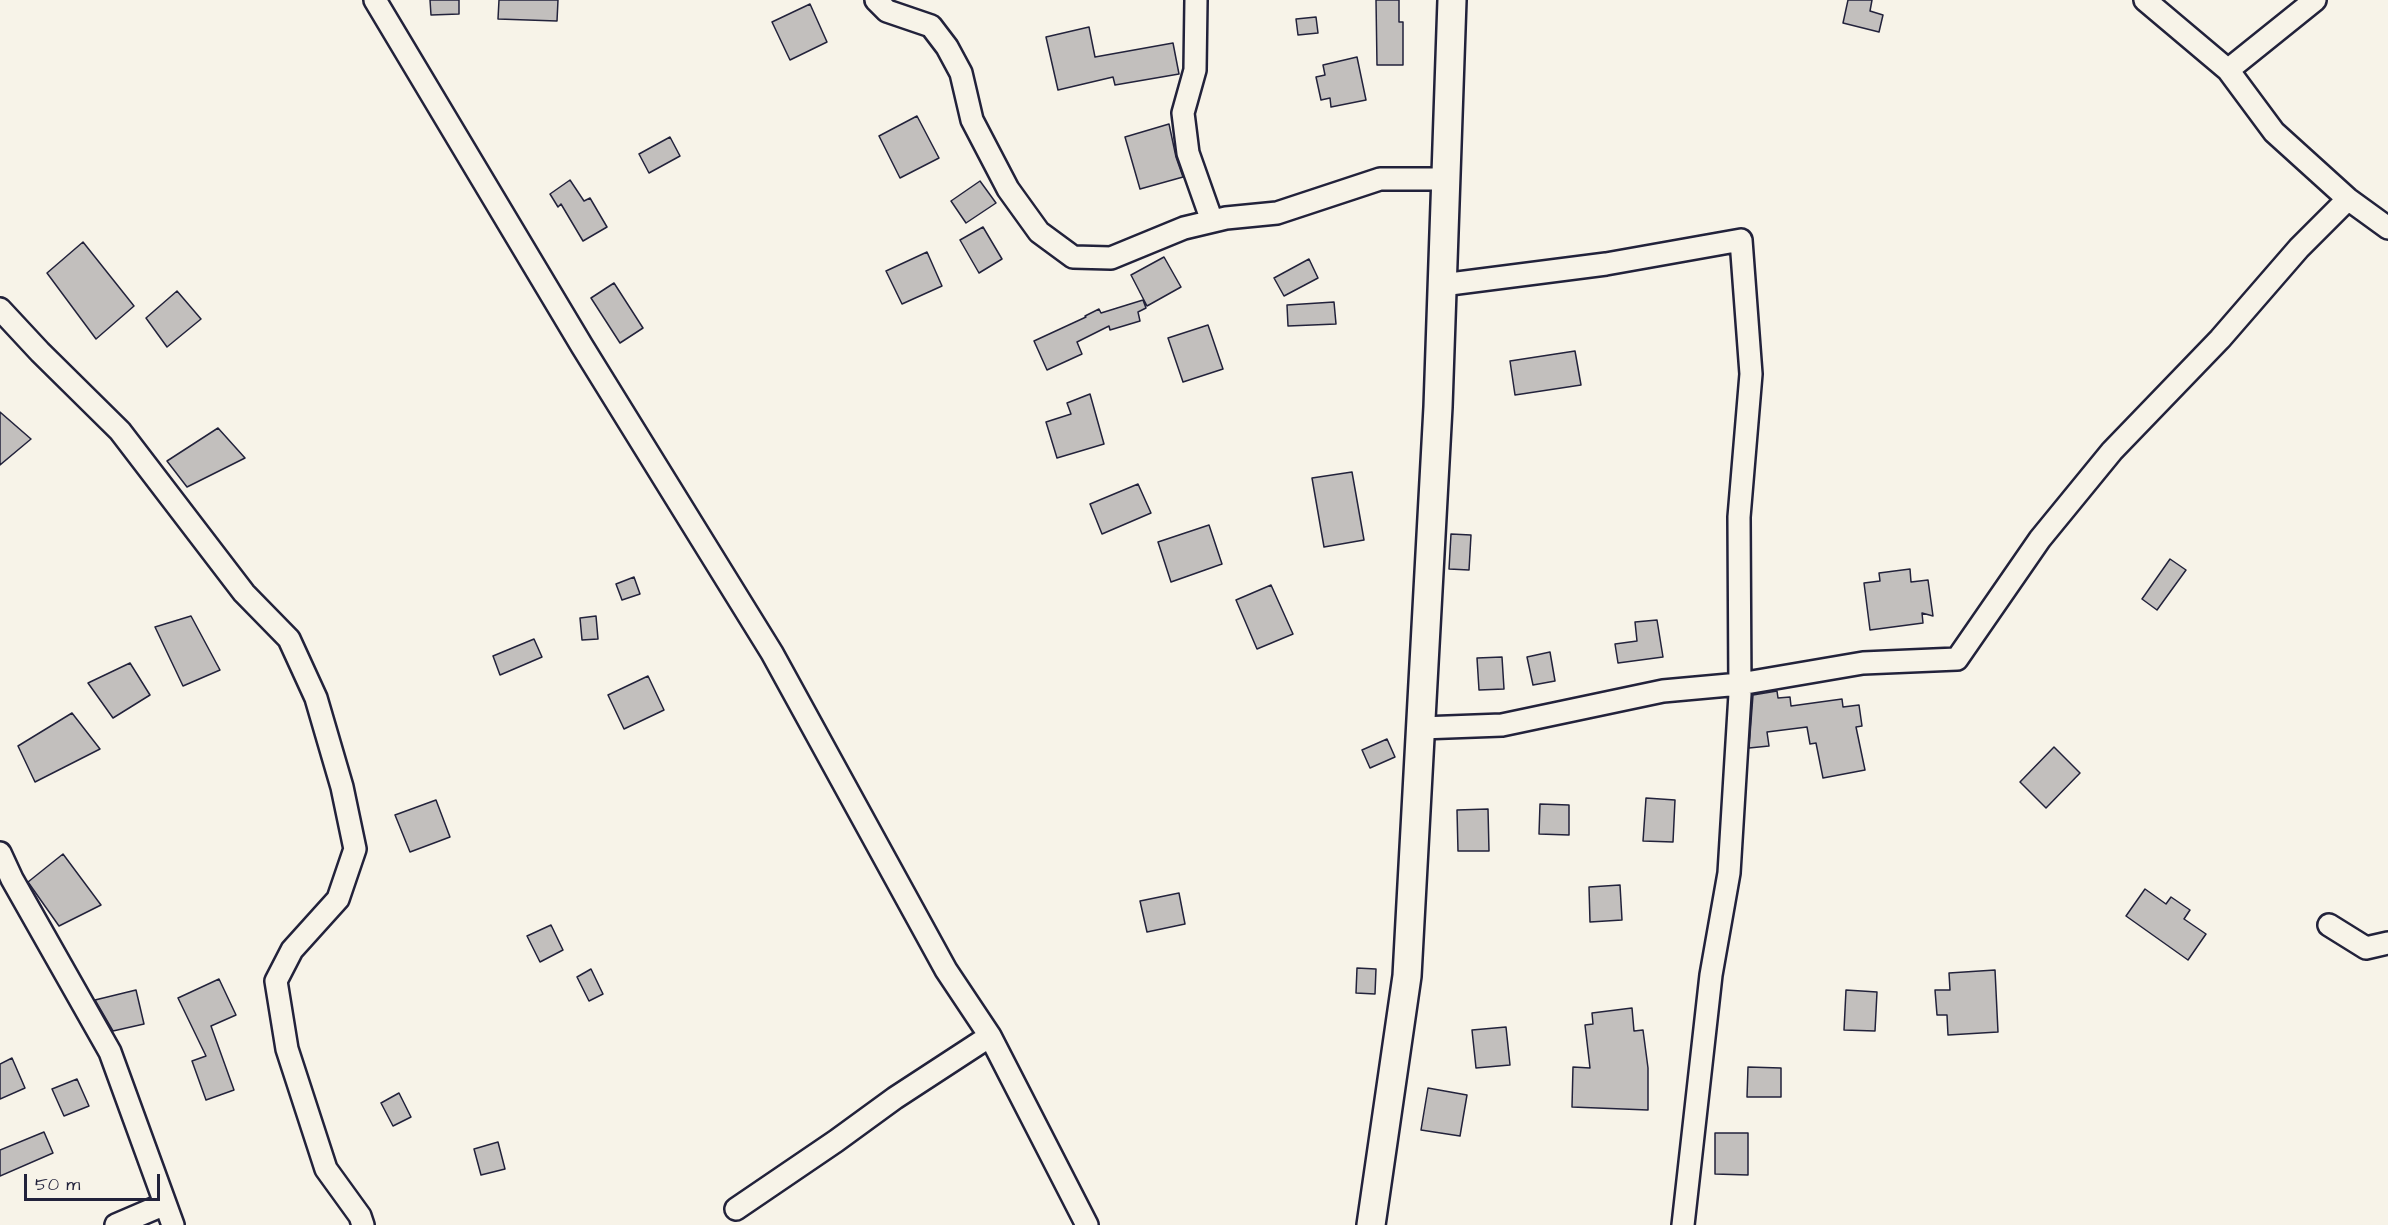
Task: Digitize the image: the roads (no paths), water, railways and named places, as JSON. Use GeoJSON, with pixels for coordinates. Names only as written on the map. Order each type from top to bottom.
{"type":"FeatureCollection","features":[{"type":"Feature","properties":{"kind":"main road"},"geometry":{"type":"LineString","coordinates":[[1371,1225],[1407,976],[1442,285],[1452,0]]}},
{"type":"Feature","properties":{"kind":"street"},"geometry":{"type":"LineString","coordinates":[[375,0],[576,335],[772,653],[946,970],[990,1036],[1087,1225]]}},
{"type":"Feature","properties":{"kind":"street"},"geometry":{"type":"LineString","coordinates":[[876,0],[887,10],[931,26],[947,47],[961,73],[972,120],[1008,189],[1039,232],[1073,257],[1111,258],[1184,228],[1212,221],[1277,213],[1380,178],[1446,179]]}},
{"type":"Feature","properties":{"kind":"street"},"geometry":{"type":"LineString","coordinates":[[1196,0],[1194,70],[1183,113],[1188,153],[1212,221]]}},
{"type":"Feature","properties":{"kind":"street"},"geometry":{"type":"LineString","coordinates":[[2145,0],[2228,70],[2274,132],[2348,199],[2388,228]]}},
{"type":"Feature","properties":{"kind":"street"},"geometry":{"type":"LineString","coordinates":[[2228,70],[2315,0]]}},
{"type":"Feature","properties":{"kind":"street"},"geometry":{"type":"LineString","coordinates":[[1421,728],[1502,725],[1663,691],[1740,684],[1863,663],[1957,659],[2040,539],[2112,451],[2220,339],[2299,248],[2348,199]]}},
{"type":"Feature","properties":{"kind":"street"},"geometry":{"type":"LineString","coordinates":[[1442,285],[1606,264],[1741,240],[1751,374],[1739,517],[1740,684],[1730,873],[1711,975],[1683,1225]]}},
{"type":"Feature","properties":{"kind":"street"},"geometry":{"type":"LineString","coordinates":[[0,309],[120,431],[244,593],[289,639],[316,698],[342,788],[355,849],[338,899],[292,950],[276,981],[288,1049],[326,1169],[360,1216],[363,1225]]}},
{"type":"Feature","properties":{"kind":"street"},"geometry":{"type":"LineString","coordinates":[[0,853],[12,879],[110,1052],[173,1225]]}},
{"type":"Feature","properties":{"kind":"street"},"geometry":{"type":"LineString","coordinates":[[2329,925],[2366,948],[2388,943]]}},
{"type":"Feature","properties":{"kind":"street"},"geometry":{"type":"LineString","coordinates":[[736,1209],[818,1154],[895,1098],[990,1036]]}},
{"type":"Feature","properties":{"kind":"street"},"geometry":{"type":"LineString","coordinates":[[116,1225],[165,1204]]}}]}
